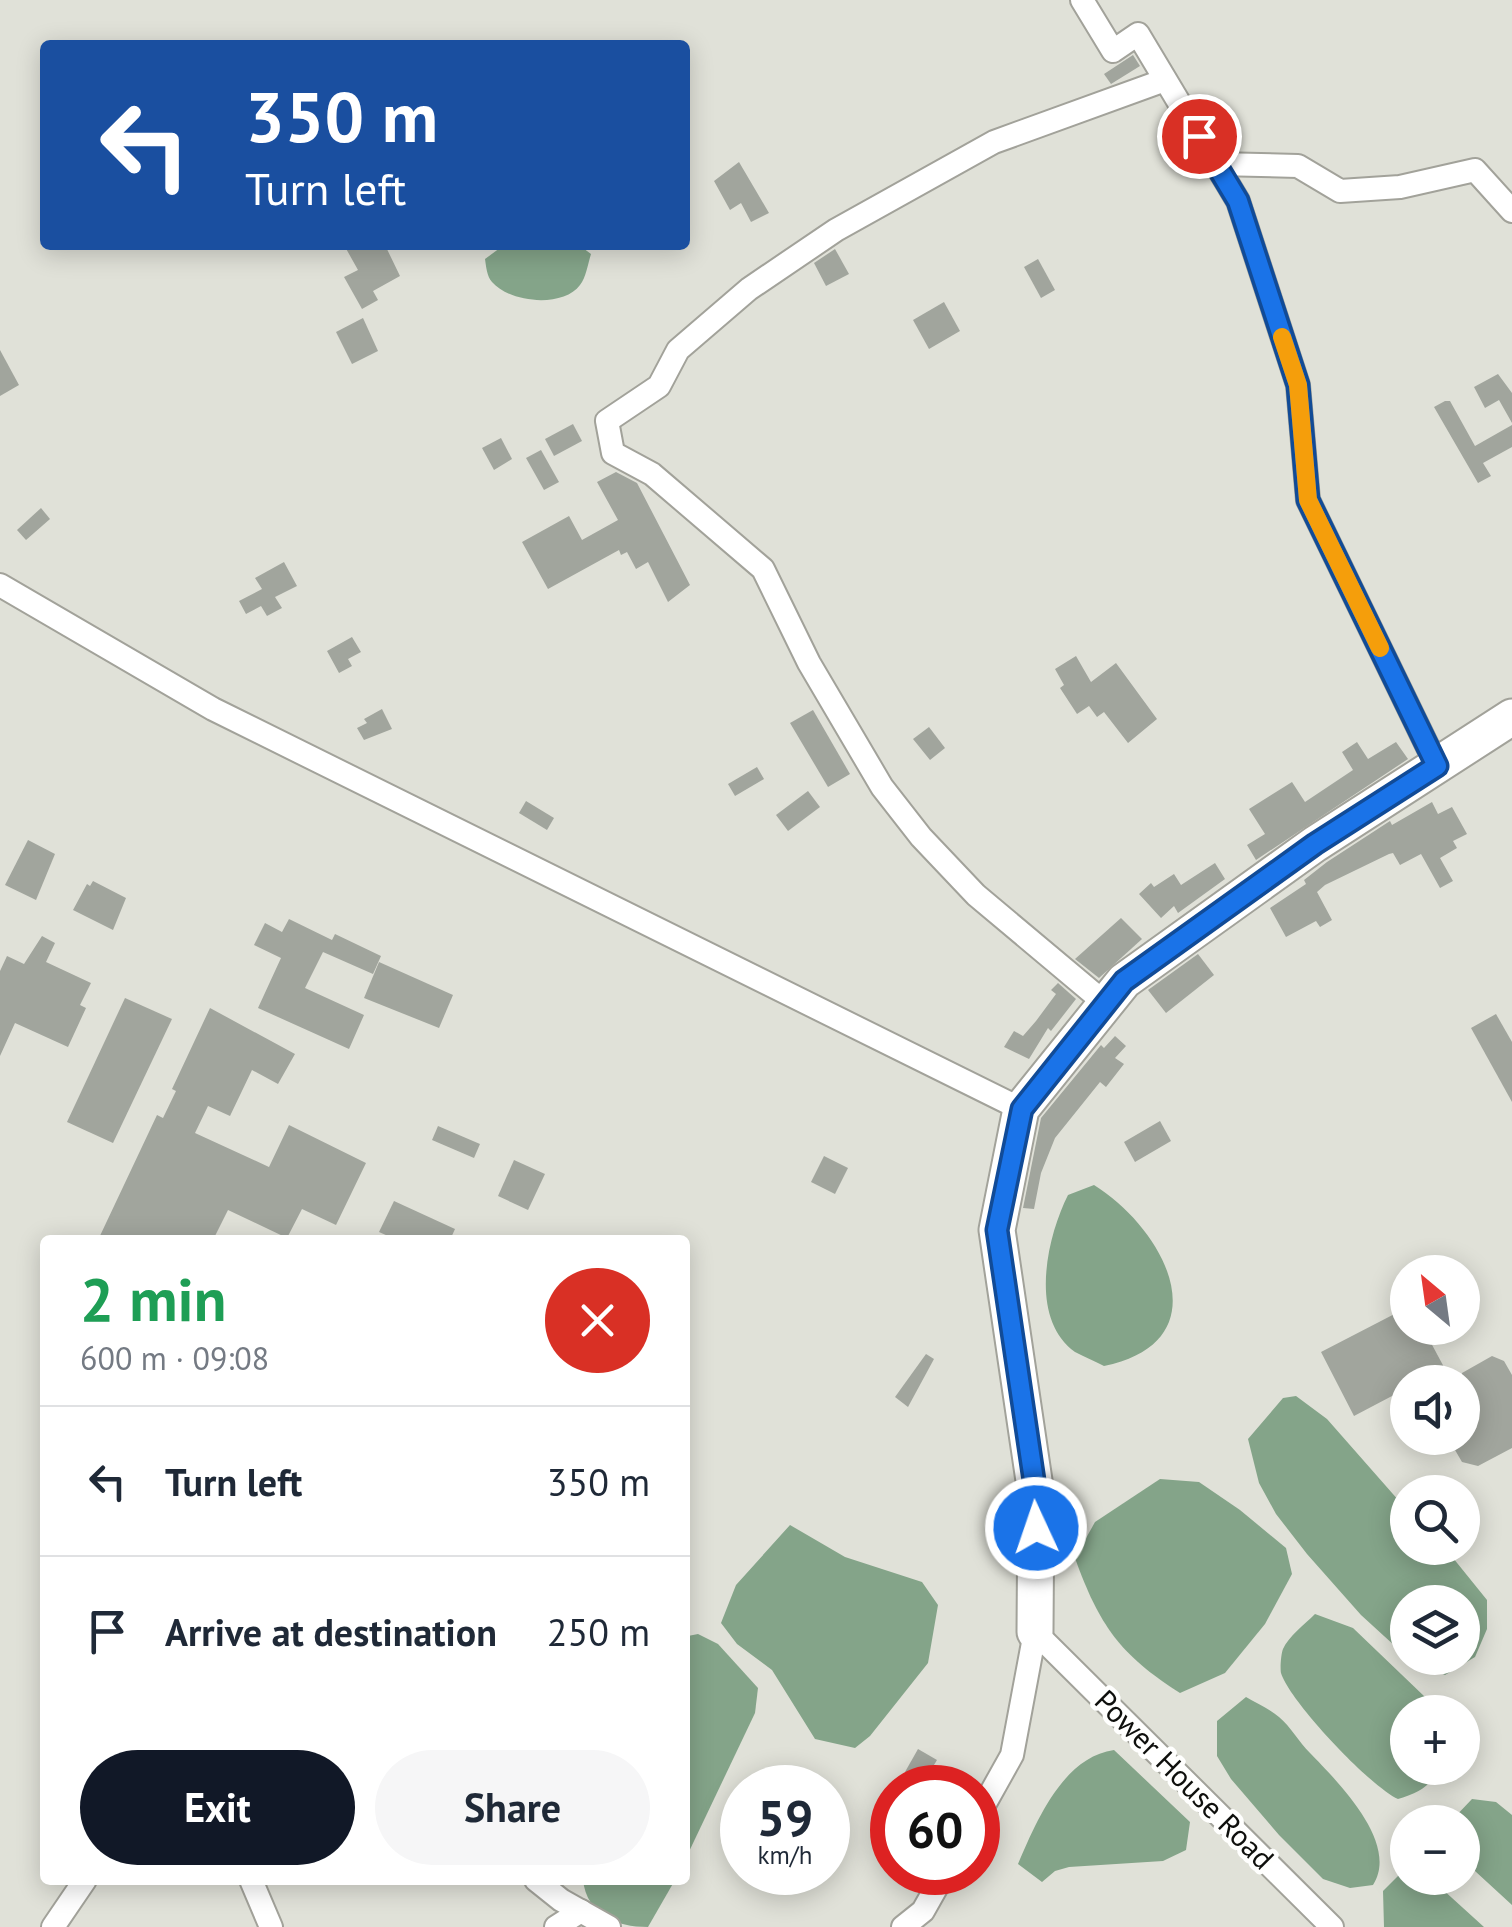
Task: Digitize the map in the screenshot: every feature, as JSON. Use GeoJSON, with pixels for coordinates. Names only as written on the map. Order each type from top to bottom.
{"type":"FeatureCollection","features":[{"type":"Feature","properties":{"kind":"main road"},"geometry":{"type":"LineString","coordinates":[[1035,1632],[1036,1494],[997,1230],[1022,1109],[1124,981],[1315,844],[1512,718]]}},
{"type":"Feature","properties":{"kind":"street"},"geometry":{"type":"LineString","coordinates":[[1082,0],[1113,51],[1138,34],[1238,201],[1298,385],[1308,500],[1437,766]]}},
{"type":"Feature","properties":{"kind":"street"},"geometry":{"type":"LineString","coordinates":[[1106,1004],[976,896],[921,837],[882,787],[809,663],[763,569],[652,474],[613,452],[607,421],[659,386],[678,350],[749,289],[836,230],[994,142],[1165,80]]}},
{"type":"Feature","properties":{"kind":"street"},"geometry":{"type":"LineString","coordinates":[[1216,164],[1298,166],[1340,191],[1400,187],[1475,170],[1512,211]]}},
{"type":"Feature","properties":{"kind":"street"},"geometry":{"type":"LineString","coordinates":[[0,585],[213,709],[1022,1109]]}},
{"type":"Feature","properties":{"kind":"street"},"geometry":{"type":"LineString","coordinates":[[1000,1777],[1012,1755],[1035,1632]]}},
{"type":"Feature","properties":{"kind":"street","name":"Power House Road"},"geometry":{"type":"LineString","coordinates":[[1035,1632],[1332,1927]]}},
{"type":"Feature","properties":{"kind":"street"},"geometry":{"type":"LineString","coordinates":[[53,1927],[82,1885]]}},
{"type":"Feature","properties":{"kind":"street"},"geometry":{"type":"LineString","coordinates":[[253,1885],[272,1927]]}},
{"type":"Feature","properties":{"kind":"street"},"geometry":{"type":"LineString","coordinates":[[543,1885],[610,1927]]}},
{"type":"Feature","properties":{"kind":"street"},"geometry":{"type":"LineString","coordinates":[[903,1927],[923,1911],[932,1895]]}},
{"type":"Feature","properties":{"kind":"street"},"geometry":{"type":"LineString","coordinates":[[556,1927],[581,1911]]}},
{"type":"Feature","properties":{"kind":"shaded area"},"geometry":{"type":"Polygon","coordinates":[[[497,250],[586,250],[591,254],[582,282],[572,292],[549,300],[523,298],[500,289],[490,280],[485,259],[497,250]]]}},
{"type":"Feature","properties":{"kind":"shaded area"},"geometry":{"type":"Polygon","coordinates":[[[1094,1185],[1143,1229],[1160,1255],[1171,1283],[1172,1310],[1163,1334],[1141,1353],[1104,1366],[1075,1352],[1060,1337],[1047,1298],[1049,1254],[1060,1212],[1068,1195],[1094,1185]]]}},
{"type":"Feature","properties":{"kind":"shaded area"},"geometry":{"type":"Polygon","coordinates":[[[1296,1396],[1327,1419],[1390,1491],[1390,1565],[1459,1565],[1475,1585],[1390,1585],[1390,1641],[1361,1615],[1276,1514],[1259,1483],[1248,1439],[1283,1398],[1296,1396]]]}},
{"type":"Feature","properties":{"kind":"shaded area"},"geometry":{"type":"Polygon","coordinates":[[[1160,1479],[1199,1482],[1240,1510],[1286,1548],[1292,1574],[1265,1624],[1225,1673],[1180,1693],[1142,1665],[1114,1636],[1093,1602],[1075,1558],[1095,1522],[1160,1479]]]}},
{"type":"Feature","properties":{"kind":"shaded area"},"geometry":{"type":"Polygon","coordinates":[[[790,1525],[845,1557],[922,1582],[938,1605],[928,1663],[870,1736],[855,1748],[815,1739],[772,1670],[737,1644],[721,1623],[736,1585],[790,1525]]]}},
{"type":"Feature","properties":{"kind":"shaded area"},"geometry":{"type":"Polygon","coordinates":[[[1480,1591],[1487,1600],[1487,1629],[1480,1645],[1480,1591]]]}},
{"type":"Feature","properties":{"kind":"shaded area"},"geometry":{"type":"Polygon","coordinates":[[[1315,1614],[1353,1628],[1390,1663],[1390,1675],[1402,1675],[1423,1695],[1390,1695],[1390,1785],[1427,1785],[1398,1799],[1333,1742],[1299,1703],[1281,1671],[1283,1649],[1315,1614]]]}},
{"type":"Feature","properties":{"kind":"shaded area"},"geometry":{"type":"Polygon","coordinates":[[[698,1634],[718,1644],[758,1688],[755,1713],[730,1765],[720,1765],[720,1786],[690,1850],[690,1636],[698,1634]]]}},
{"type":"Feature","properties":{"kind":"shaded area"},"geometry":{"type":"Polygon","coordinates":[[[1246,1697],[1283,1721],[1362,1814],[1378,1851],[1379,1868],[1373,1885],[1350,1888],[1323,1879],[1231,1779],[1217,1756],[1217,1721],[1246,1697]]]}},
{"type":"Feature","properties":{"kind":"shaded area"},"geometry":{"type":"Polygon","coordinates":[[[1114,1750],[1190,1822],[1186,1850],[1163,1861],[1069,1867],[1055,1871],[1042,1882],[1018,1864],[1033,1829],[1066,1778],[1096,1755],[1114,1750]]]}},
{"type":"Feature","properties":{"kind":"shaded area"},"geometry":{"type":"Polygon","coordinates":[[[1472,1799],[1496,1802],[1512,1815],[1512,1905],[1480,1876],[1480,1805],[1466,1805],[1472,1799]]]}},
{"type":"Feature","properties":{"kind":"shaded area"},"geometry":{"type":"Polygon","coordinates":[[[1390,1884],[1390,1895],[1449,1895],[1484,1927],[1384,1927],[1383,1891],[1390,1884]]]}},
{"type":"Feature","properties":{"kind":"shaded area"},"geometry":{"type":"Polygon","coordinates":[[[584,1885],[672,1885],[648,1927],[625,1925],[605,1917],[584,1885]]]}},
{"type":"Feature","properties":{"kind":"building"},"geometry":{"type":"Polygon","coordinates":[[[1133,55],[1140,66],[1111,84],[1104,74],[1133,55]]]}},
{"type":"Feature","properties":{"kind":"building"},"geometry":{"type":"Polygon","coordinates":[[[739,162],[769,213],[751,222],[741,203],[730,210],[714,181],[739,162]]]}},
{"type":"Feature","properties":{"kind":"building"},"geometry":{"type":"Polygon","coordinates":[[[835,249],[849,274],[826,286],[814,263],[835,249]]]}},
{"type":"Feature","properties":{"kind":"building"},"geometry":{"type":"Polygon","coordinates":[[[347,250],[387,250],[400,276],[373,291],[378,300],[362,309],[344,277],[358,270],[347,250]]]}},
{"type":"Feature","properties":{"kind":"building"},"geometry":{"type":"Polygon","coordinates":[[[1038,259],[1055,290],[1041,298],[1024,267],[1038,259]]]}},
{"type":"Feature","properties":{"kind":"building"},"geometry":{"type":"Polygon","coordinates":[[[944,302],[960,331],[929,349],[913,320],[944,302]]]}},
{"type":"Feature","properties":{"kind":"building"},"geometry":{"type":"Polygon","coordinates":[[[363,318],[378,351],[352,364],[336,332],[363,318]]]}},
{"type":"Feature","properties":{"kind":"building"},"geometry":{"type":"Polygon","coordinates":[[[0,350],[19,385],[0,396],[0,350]]]}},
{"type":"Feature","properties":{"kind":"building"},"geometry":{"type":"Polygon","coordinates":[[[1498,374],[1512,393],[1512,423],[1499,400],[1485,408],[1474,387],[1498,374]]]}},
{"type":"Feature","properties":{"kind":"building"},"geometry":{"type":"Polygon","coordinates":[[[1450,401],[1475,446],[1512,425],[1512,447],[1483,463],[1491,476],[1478,483],[1434,407],[1450,401]]]}},
{"type":"Feature","properties":{"kind":"building"},"geometry":{"type":"Polygon","coordinates":[[[573,424],[582,441],[554,456],[545,439],[573,424]]]}},
{"type":"Feature","properties":{"kind":"building"},"geometry":{"type":"Polygon","coordinates":[[[501,438],[512,459],[494,470],[482,448],[501,438]]]}},
{"type":"Feature","properties":{"kind":"building"},"geometry":{"type":"Polygon","coordinates":[[[541,450],[559,482],[544,490],[526,458],[541,450]]]}},
{"type":"Feature","properties":{"kind":"building"},"geometry":{"type":"Polygon","coordinates":[[[616,472],[637,483],[690,585],[668,602],[648,562],[636,569],[627,552],[621,555],[619,550],[548,589],[522,542],[569,516],[582,540],[618,520],[597,482],[616,472]]]}},
{"type":"Feature","properties":{"kind":"building"},"geometry":{"type":"Polygon","coordinates":[[[41,508],[50,519],[26,540],[17,530],[41,508]]]}},
{"type":"Feature","properties":{"kind":"building"},"geometry":{"type":"Polygon","coordinates":[[[284,562],[297,586],[275,597],[282,608],[267,616],[261,606],[246,614],[239,601],[262,589],[255,578],[284,562]]]}},
{"type":"Feature","properties":{"kind":"building"},"geometry":{"type":"Polygon","coordinates":[[[352,637],[361,652],[348,659],[352,666],[339,673],[327,651],[352,637]]]}},
{"type":"Feature","properties":{"kind":"building"},"geometry":{"type":"Polygon","coordinates":[[[1076,656],[1091,682],[1116,663],[1157,719],[1128,743],[1104,712],[1097,717],[1089,706],[1077,714],[1060,688],[1064,685],[1055,669],[1076,656]]]}},
{"type":"Feature","properties":{"kind":"building"},"geometry":{"type":"Polygon","coordinates":[[[382,709],[392,729],[364,740],[357,728],[382,709]]]}},
{"type":"Feature","properties":{"kind":"building"},"geometry":{"type":"Polygon","coordinates":[[[813,710],[850,774],[828,787],[790,723],[813,710]]]}},
{"type":"Feature","properties":{"kind":"building"},"geometry":{"type":"Polygon","coordinates":[[[929,727],[945,748],[930,760],[913,739],[929,727]]]}},
{"type":"Feature","properties":{"kind":"building"},"geometry":{"type":"Polygon","coordinates":[[[1357,742],[1368,759],[1396,742],[1408,759],[1256,860],[1247,845],[1265,834],[1249,809],[1292,782],[1305,802],[1353,770],[1342,752],[1357,742]]]}},
{"type":"Feature","properties":{"kind":"building"},"geometry":{"type":"Polygon","coordinates":[[[757,767],[764,779],[735,796],[728,784],[757,767]]]}},
{"type":"Feature","properties":{"kind":"building"},"geometry":{"type":"Polygon","coordinates":[[[808,791],[820,807],[788,831],[776,815],[808,791]]]}},
{"type":"Feature","properties":{"kind":"building"},"geometry":{"type":"Polygon","coordinates":[[[526,801],[554,818],[547,830],[519,813],[526,801]]]}},
{"type":"Feature","properties":{"kind":"building"},"geometry":{"type":"Polygon","coordinates":[[[1432,802],[1438,814],[1452,807],[1467,834],[1453,841],[1457,848],[1440,858],[1453,881],[1440,888],[1421,854],[1400,865],[1393,853],[1389,854],[1325,885],[1317,892],[1332,920],[1320,927],[1316,921],[1286,937],[1270,908],[1306,884],[1304,880],[1327,862],[1390,821],[1392,825],[1432,802]]]}},
{"type":"Feature","properties":{"kind":"building"},"geometry":{"type":"Polygon","coordinates":[[[28,840],[55,854],[36,900],[5,885],[28,840]]]}},
{"type":"Feature","properties":{"kind":"building"},"geometry":{"type":"Polygon","coordinates":[[[1215,863],[1225,879],[1178,913],[1174,906],[1161,918],[1139,894],[1151,883],[1154,887],[1174,874],[1181,885],[1215,863]]]}},
{"type":"Feature","properties":{"kind":"building"},"geometry":{"type":"Polygon","coordinates":[[[93,881],[126,898],[113,930],[73,910],[87,884],[90,886],[93,881]]]}},
{"type":"Feature","properties":{"kind":"building"},"geometry":{"type":"Polygon","coordinates":[[[1121,918],[1142,939],[1099,978],[1075,959],[1121,918]]]}},
{"type":"Feature","properties":{"kind":"building"},"geometry":{"type":"Polygon","coordinates":[[[289,919],[332,940],[335,934],[381,956],[373,974],[323,952],[305,988],[364,1015],[349,1049],[258,1008],[281,958],[254,945],[265,923],[282,932],[289,919]]]}},
{"type":"Feature","properties":{"kind":"building"},"geometry":{"type":"Polygon","coordinates":[[[42,936],[55,943],[46,962],[91,983],[80,1005],[86,1008],[68,1047],[15,1023],[0,1056],[0,971],[7,956],[24,964],[42,936]]]}},
{"type":"Feature","properties":{"kind":"building"},"geometry":{"type":"Polygon","coordinates":[[[1198,954],[1214,975],[1166,1013],[1148,990],[1198,954]]]}},
{"type":"Feature","properties":{"kind":"building"},"geometry":{"type":"Polygon","coordinates":[[[379,962],[453,995],[439,1028],[364,998],[379,962]]]}},
{"type":"Feature","properties":{"kind":"building"},"geometry":{"type":"Polygon","coordinates":[[[1058,983],[1076,999],[1051,1031],[1048,1028],[1029,1059],[1004,1047],[1014,1031],[1023,1036],[1036,1021],[1056,994],[1051,990],[1058,983]]]}},
{"type":"Feature","properties":{"kind":"building"},"geometry":{"type":"Polygon","coordinates":[[[125,998],[172,1019],[113,1143],[67,1122],[125,998]]]}},
{"type":"Feature","properties":{"kind":"building"},"geometry":{"type":"Polygon","coordinates":[[[210,1008],[295,1054],[278,1084],[252,1070],[230,1116],[208,1106],[195,1133],[269,1167],[289,1125],[366,1163],[336,1225],[302,1209],[289,1235],[281,1235],[228,1210],[216,1235],[100,1235],[157,1115],[163,1118],[176,1091],[172,1089],[210,1008]]]}},
{"type":"Feature","properties":{"kind":"building"},"geometry":{"type":"Polygon","coordinates":[[[1496,1014],[1512,1042],[1512,1102],[1471,1028],[1496,1014]]]}},
{"type":"Feature","properties":{"kind":"building"},"geometry":{"type":"Polygon","coordinates":[[[1115,1036],[1126,1046],[1115,1058],[1124,1064],[1106,1087],[1100,1082],[1055,1138],[1041,1173],[1034,1209],[1023,1208],[1041,1118],[1101,1045],[1104,1048],[1115,1036]]]}},
{"type":"Feature","properties":{"kind":"building"},"geometry":{"type":"Polygon","coordinates":[[[1160,1121],[1171,1141],[1135,1162],[1124,1142],[1160,1121]]]}},
{"type":"Feature","properties":{"kind":"building"},"geometry":{"type":"Polygon","coordinates":[[[438,1126],[480,1144],[474,1158],[432,1140],[438,1126]]]}},
{"type":"Feature","properties":{"kind":"building"},"geometry":{"type":"Polygon","coordinates":[[[824,1156],[848,1168],[835,1194],[811,1182],[824,1156]]]}},
{"type":"Feature","properties":{"kind":"building"},"geometry":{"type":"Polygon","coordinates":[[[514,1160],[545,1174],[528,1210],[498,1196],[514,1160]]]}},
{"type":"Feature","properties":{"kind":"building"},"geometry":{"type":"Polygon","coordinates":[[[394,1201],[455,1229],[452,1235],[379,1232],[394,1201]]]}},
{"type":"Feature","properties":{"kind":"building"},"geometry":{"type":"Polygon","coordinates":[[[1390,1316],[1390,1345],[1432,1345],[1443,1365],[1390,1365],[1390,1397],[1354,1416],[1321,1352],[1390,1316]]]}},
{"type":"Feature","properties":{"kind":"building"},"geometry":{"type":"Polygon","coordinates":[[[926,1354],[934,1359],[908,1407],[895,1397],[926,1354]]]}},
{"type":"Feature","properties":{"kind":"building"},"geometry":{"type":"Polygon","coordinates":[[[1492,1356],[1504,1361],[1512,1375],[1512,1448],[1478,1466],[1462,1462],[1458,1455],[1480,1455],[1480,1365],[1476,1365],[1492,1356]]]}},
{"type":"Feature","properties":{"kind":"building"},"geometry":{"type":"Polygon","coordinates":[[[918,1749],[937,1760],[934,1765],[909,1765],[918,1749]]]}},
{"type":"Feature","properties":{"kind":"slow traffic"},"geometry":{"type":"LineString","coordinates":[[1282,337],[1298,385],[1308,500],[1380,648]]}},
{"type":"Feature","properties":{"kind":"route"},"geometry":{"type":"LineString","coordinates":[[1036,1528],[1036,1494],[997,1230],[1022,1109],[1124,981],[1315,844],[1437,766],[1308,500],[1298,385],[1238,201],[1199,136]]}}]}
